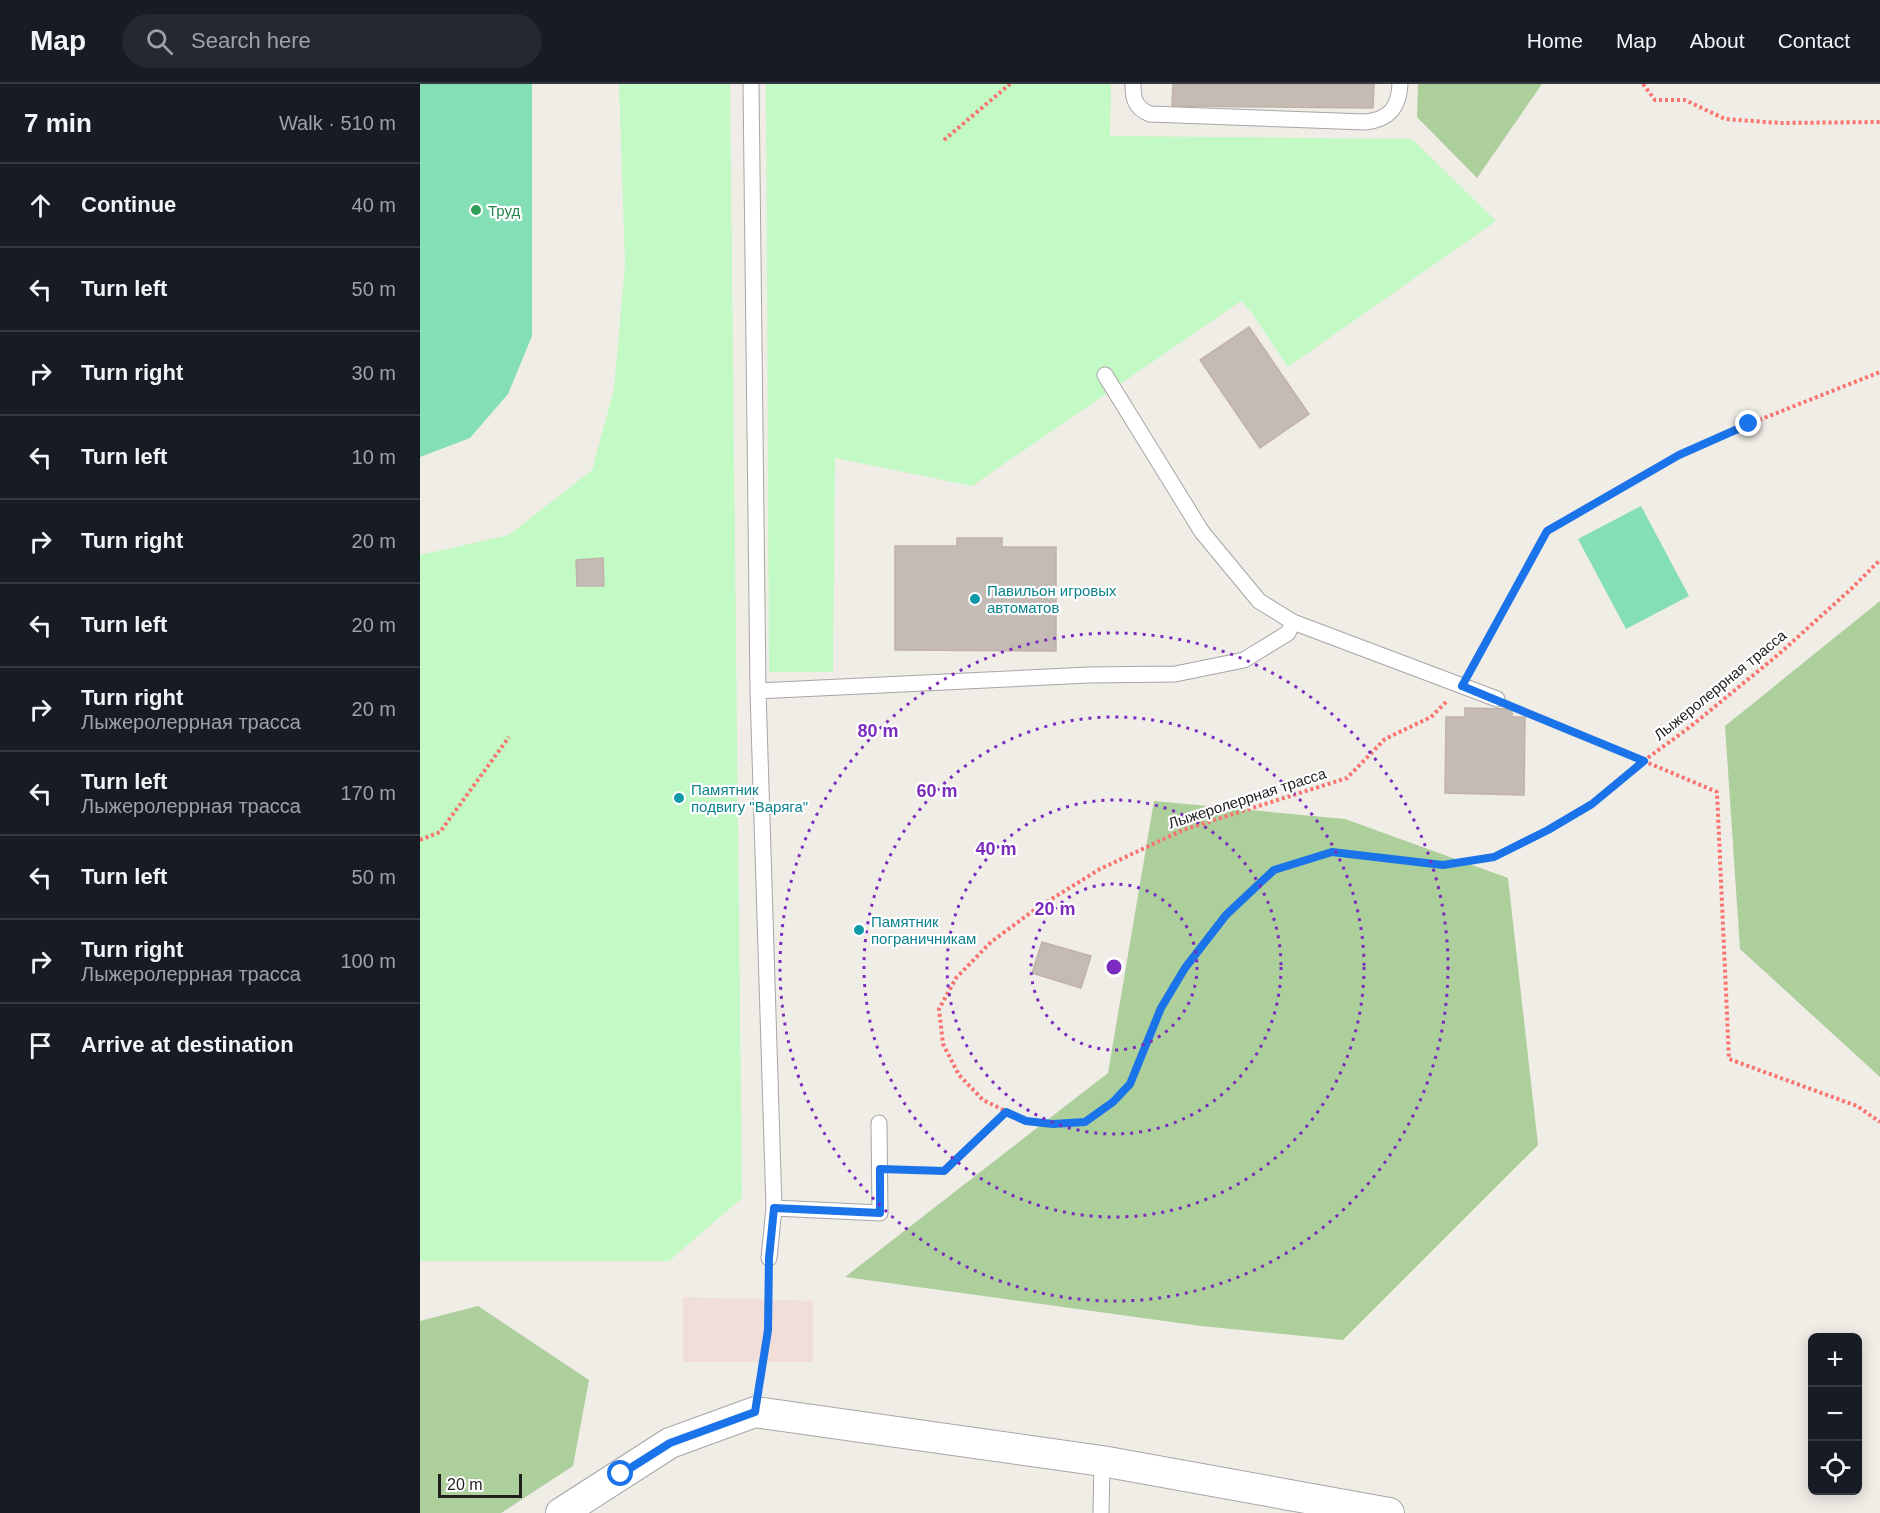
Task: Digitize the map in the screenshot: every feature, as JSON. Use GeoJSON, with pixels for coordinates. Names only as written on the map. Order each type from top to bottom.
{"type":"FeatureCollection","features":[{"type":"Feature","properties":{"kind":"street"},"geometry":{"type":"LineString","coordinates":[[561,1513],[670,1443],[755,1412],[1102,1461],[1389,1513]]}},
{"type":"Feature","properties":{"kind":"street"},"geometry":{"type":"LineString","coordinates":[[578,1513],[621,1474]]}},
{"type":"Feature","properties":{"kind":"lane"},"geometry":{"type":"LineString","coordinates":[[751,84],[758,691],[774,1208],[769,1258]]}},
{"type":"Feature","properties":{"kind":"lane"},"geometry":{"type":"LineString","coordinates":[[1133,84],[1136,104],[1142,111],[1150,114],[1365,122],[1384,118],[1391,113],[1397,104],[1400,84]]}},
{"type":"Feature","properties":{"kind":"lane"},"geometry":{"type":"LineString","coordinates":[[1105,375],[1202,532],[1259,601],[1293,622],[1497,699]]}},
{"type":"Feature","properties":{"kind":"lane"},"geometry":{"type":"LineString","coordinates":[[758,691],[1088,675],[1175,674],[1244,660],[1288,633],[1293,622]]}},
{"type":"Feature","properties":{"kind":"lane"},"geometry":{"type":"LineString","coordinates":[[774,1208],[880,1213],[879,1123]]}},
{"type":"Feature","properties":{"kind":"lane"},"geometry":{"type":"LineString","coordinates":[[1101,1513],[1102,1461]]}},
{"type":"Feature","properties":{"kind":"path"},"geometry":{"type":"LineString","coordinates":[[944,140],[1010,84]]}},
{"type":"Feature","properties":{"kind":"path"},"geometry":{"type":"LineString","coordinates":[[1643,84],[1655,100],[1685,100],[1725,119],[1780,123],[1880,122]]}},
{"type":"Feature","properties":{"kind":"path","name":"Лыжеролеррная трасса"},"geometry":{"type":"LineString","coordinates":[[1880,372],[1749,424],[1679,455],[1547,531],[1462,686],[1431,717],[1385,739],[1347,778],[1183,830],[1100,869],[1036,908],[991,942],[956,978],[939,1009],[943,1044],[959,1075],[983,1100],[1026,1121],[1053,1124],[1085,1122],[1113,1102],[1130,1084],[1161,1008],[1185,968],[1226,915],[1274,870],[1332,852],[1443,865],[1494,857],[1548,830],[1592,804],[1644,761],[1690,728],[1779,654],[1880,560]]}},
{"type":"Feature","properties":{"kind":"path"},"geometry":{"type":"LineString","coordinates":[[1497,699],[1717,792],[1729,1059],[1857,1106],[1880,1122]]}},
{"type":"Feature","properties":{"kind":"path"},"geometry":{"type":"LineString","coordinates":[[420,840],[440,831],[509,737]]}},
{"type":"Feature","properties":{"kind":"path"},"geometry":{"type":"LineString","coordinates":[[880,1169],[944,1171],[1006,1112]]}},
{"type":"Feature","properties":{"kind":"path"},"geometry":{"type":"LineString","coordinates":[[755,1412],[768,1330],[769,1258]]}},
{"type":"Feature","properties":{"kind":"shaded area"},"geometry":{"type":"Polygon","coordinates":[[[683,1297],[813,1301],[813,1362],[683,1362],[683,1297]]]}},
{"type":"Feature","properties":{"kind":"green space","name":"Труд"},"geometry":{"type":"Polygon","coordinates":[[[420,84],[532,84],[532,336],[508,394],[470,438],[420,457],[420,84]]]}},
{"type":"Feature","properties":{"kind":"green space"},"geometry":{"type":"Polygon","coordinates":[[[619,84],[730,84],[742,1198],[669,1261],[420,1261],[420,555],[509,535],[592,470],[614,389],[625,264],[619,84]]]}},
{"type":"Feature","properties":{"kind":"green space"},"geometry":{"type":"Polygon","coordinates":[[[766,84],[1111,84],[1110,136],[1412,139],[1496,221],[1288,367],[1241,301],[972,486],[835,458],[833,672],[769,672],[766,84]]]}},
{"type":"Feature","properties":{"kind":"green space"},"geometry":{"type":"Polygon","coordinates":[[[1418,84],[1542,84],[1477,178],[1417,117],[1418,84]]]}},
{"type":"Feature","properties":{"kind":"green space"},"geometry":{"type":"Polygon","coordinates":[[[1641,506],[1689,596],[1626,629],[1578,539],[1641,506]]]}},
{"type":"Feature","properties":{"kind":"green space"},"geometry":{"type":"Polygon","coordinates":[[[1880,601],[1880,1077],[1740,949],[1725,726],[1880,601]]]}},
{"type":"Feature","properties":{"kind":"green space"},"geometry":{"type":"Polygon","coordinates":[[[1154,801],[1345,819],[1508,878],[1538,1145],[1343,1340],[1201,1326],[845,1277],[1108,1073],[1154,801]]]}},
{"type":"Feature","properties":{"kind":"green space"},"geometry":{"type":"Polygon","coordinates":[[[478,1306],[589,1380],[573,1466],[501,1513],[420,1513],[420,1321],[478,1306]]]}},
{"type":"Feature","properties":{"kind":"building"},"geometry":{"type":"Polygon","coordinates":[[[1173,84],[1374,84],[1373,108],[1172,106],[1173,84]]]}},
{"type":"Feature","properties":{"kind":"building"},"geometry":{"type":"Polygon","coordinates":[[[1249,327],[1309,414],[1260,448],[1200,360],[1249,327]]]}},
{"type":"Feature","properties":{"kind":"building","name":"Павильон игровых автоматов"},"geometry":{"type":"Polygon","coordinates":[[[957,538],[1002,538],[1002,547],[1056,547],[1056,651],[895,650],[895,546],[957,546],[957,538]]]}},
{"type":"Feature","properties":{"kind":"building"},"geometry":{"type":"Polygon","coordinates":[[[603,558],[604,586],[577,586],[576,560],[603,558]]]}},
{"type":"Feature","properties":{"kind":"building"},"geometry":{"type":"Polygon","coordinates":[[[1465,708],[1512,709],[1512,717],[1525,717],[1524,795],[1445,793],[1446,717],[1465,717],[1465,708]]]}},
{"type":"Feature","properties":{"kind":"building"},"geometry":{"type":"Polygon","coordinates":[[[1042,942],[1091,956],[1081,988],[1032,973],[1042,942]]]}},
{"type":"Feature","properties":{"kind":"place","name":"Труд"},"geometry":{"type":"Point","coordinates":[476,210]}},
{"type":"Feature","properties":{"kind":"place","name":"Павильон игровых автоматов"},"geometry":{"type":"Point","coordinates":[975,599]}},
{"type":"Feature","properties":{"kind":"place","name":"Памятник подвигу \"Варяга\""},"geometry":{"type":"Point","coordinates":[679,798]}},
{"type":"Feature","properties":{"kind":"place","name":"Памятник пограничникам"},"geometry":{"type":"Point","coordinates":[859,930]}},
{"type":"Feature","properties":{"kind":"route"},"geometry":{"type":"LineString","coordinates":[[621,1474],[670,1443],[755,1412],[768,1330],[769,1258],[774,1208],[880,1213],[880,1169],[944,1171],[1006,1112],[1026,1121],[1053,1124],[1085,1122],[1113,1102],[1130,1084],[1161,1008],[1185,968],[1226,915],[1274,870],[1332,852],[1443,865],[1494,857],[1548,830],[1592,804],[1644,761],[1462,686],[1547,531],[1679,455],[1749,424]]}}]}
